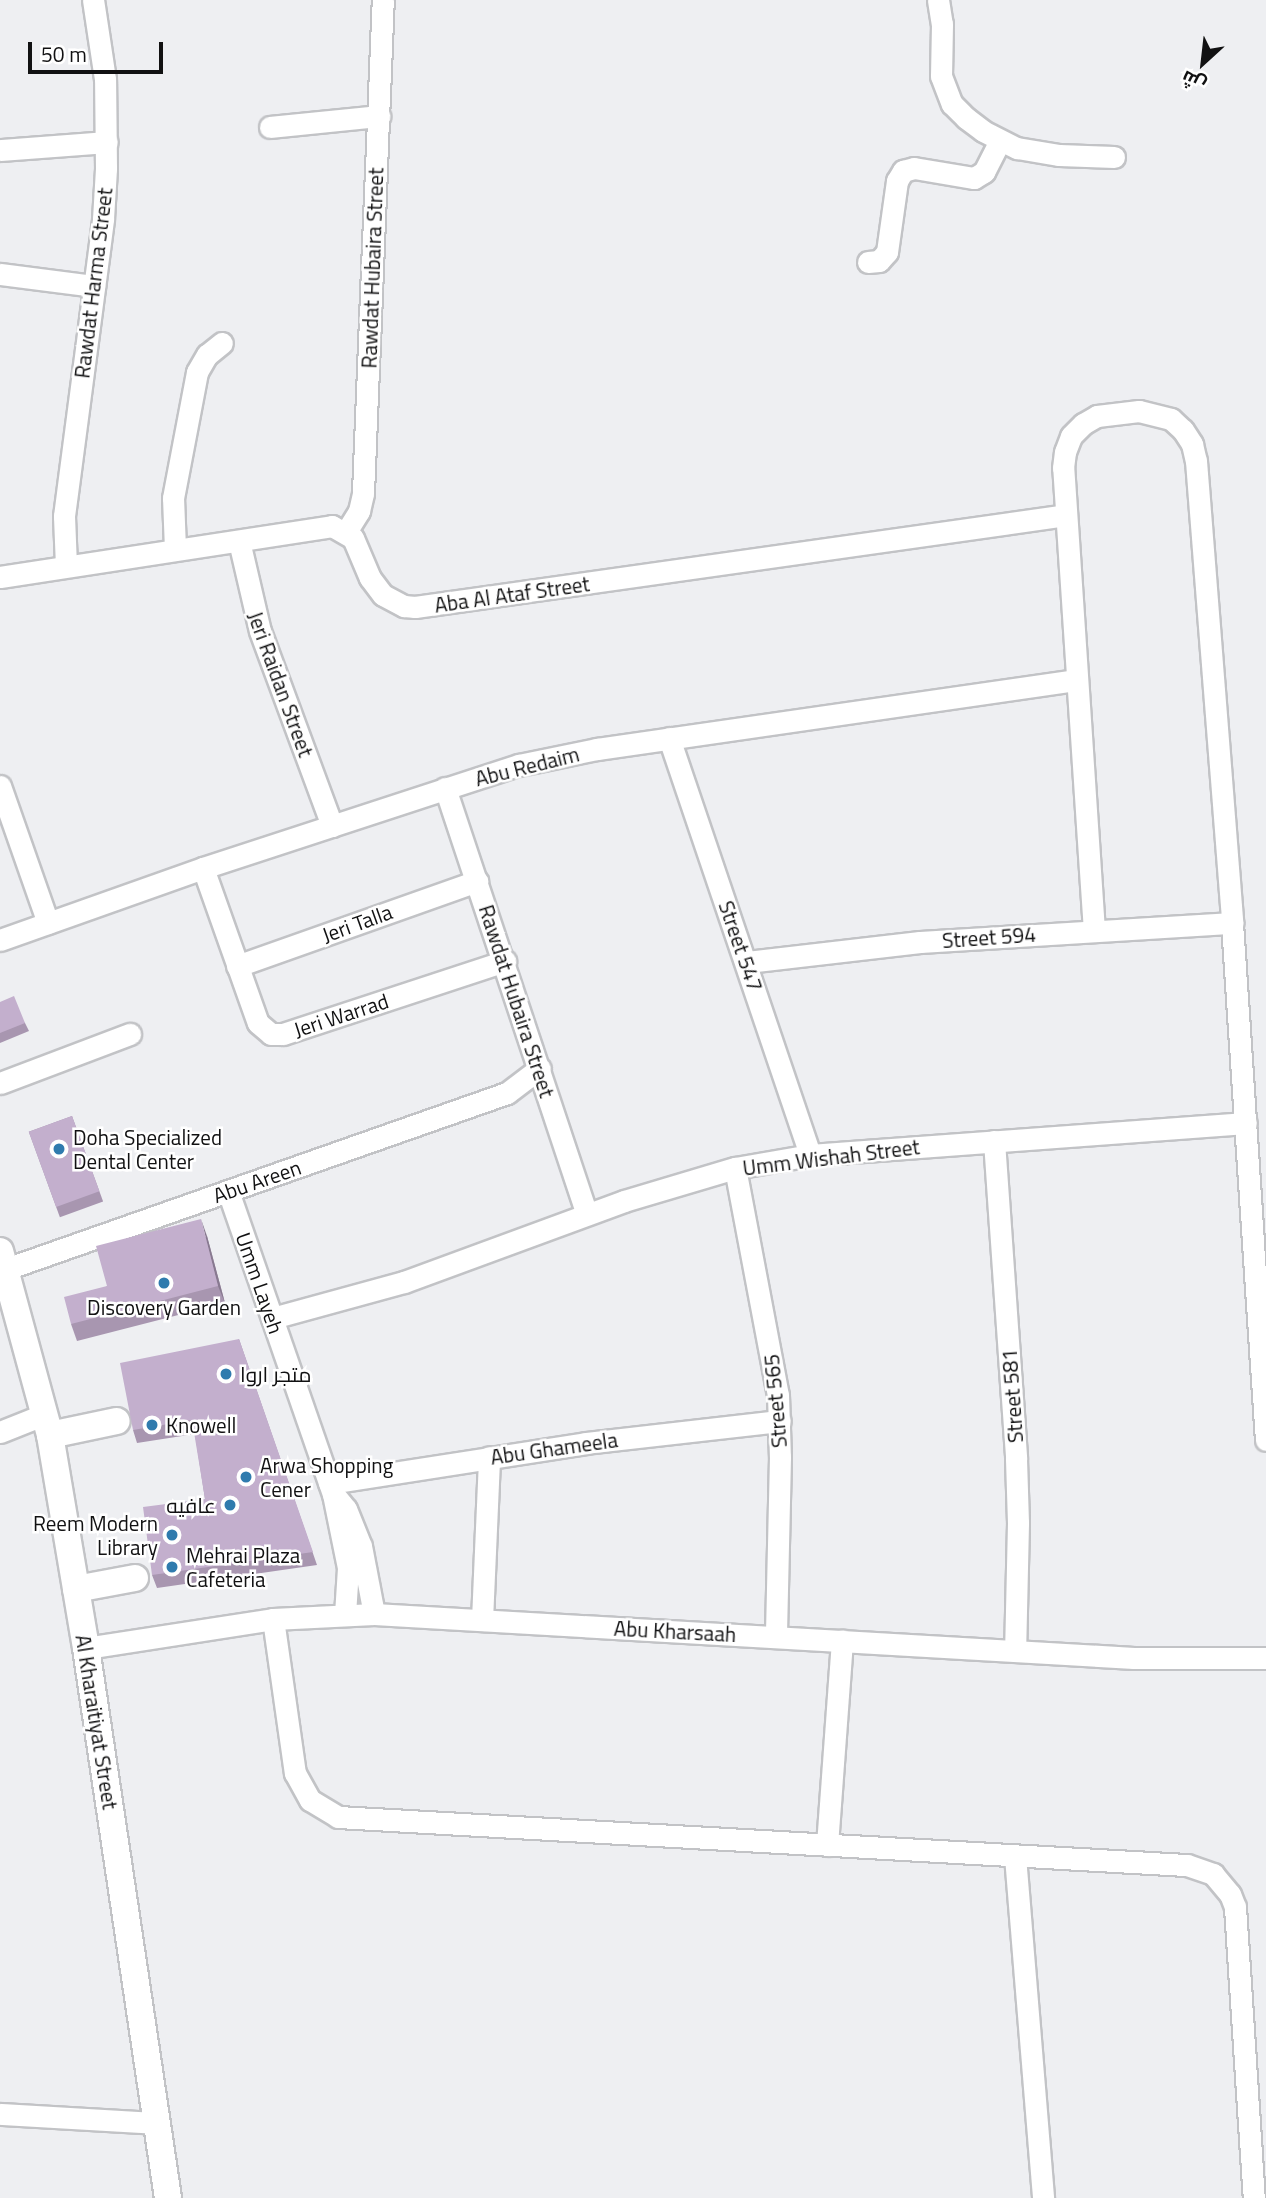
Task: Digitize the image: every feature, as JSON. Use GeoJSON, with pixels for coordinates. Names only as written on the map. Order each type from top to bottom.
{"type":"FeatureCollection","features":[{"type":"Feature","properties":{"kind":"street","name":"Rawdat Harma Street"},"geometry":{"type":"LineString","coordinates":[[66,566],[64,516],[103,219],[107,142],[105,79],[93,0]]}},
{"type":"Feature","properties":{"kind":"street","name":"Rawdat Hubaira Street"},"geometry":{"type":"LineString","coordinates":[[346,532],[359,511],[363,494],[383,0]]}},
{"type":"Feature","properties":{"kind":"street"},"geometry":{"type":"LineString","coordinates":[[937,0],[941,13],[941,76],[945,91],[966,118],[1000,141],[1038,153],[1114,157]]}},
{"type":"Feature","properties":{"kind":"street"},"geometry":{"type":"LineString","coordinates":[[270,127],[379,116]]}},
{"type":"Feature","properties":{"kind":"street"},"geometry":{"type":"LineString","coordinates":[[868,262],[879,261],[887,253],[897,181],[903,171],[914,168],[974,178],[984,172],[1000,141]]}},
{"type":"Feature","properties":{"kind":"street"},"geometry":{"type":"LineString","coordinates":[[0,150],[107,142]]}},
{"type":"Feature","properties":{"kind":"street"},"geometry":{"type":"LineString","coordinates":[[0,274],[94,286]]}},
{"type":"Feature","properties":{"kind":"street"},"geometry":{"type":"LineString","coordinates":[[175,549],[173,498],[197,372],[206,355],[222,343]]}},
{"type":"Feature","properties":{"kind":"street"},"geometry":{"type":"LineString","coordinates":[[1094,931],[1075,680],[1065,452],[1072,436],[1083,424],[1097,416],[1139,411],[1156,412],[1171,419],[1183,430],[1192,444],[1196,461],[1232,923],[1266,1440]]}},
{"type":"Feature","properties":{"kind":"street","name":"Aba Al Ataf Street"},"geometry":{"type":"LineString","coordinates":[[346,532],[358,547],[376,587],[393,601],[415,607],[1066,515]]}},
{"type":"Feature","properties":{"kind":"street"},"geometry":{"type":"LineString","coordinates":[[0,578],[324,526],[346,532]]}},
{"type":"Feature","properties":{"kind":"street","name":"Jeri Raidan Street"},"geometry":{"type":"LineString","coordinates":[[239,541],[260,631],[332,826]]}},
{"type":"Feature","properties":{"kind":"street","name":"Abu Redaim"},"geometry":{"type":"LineString","coordinates":[[0,940],[204,868],[445,788],[558,756],[1075,680]]}},
{"type":"Feature","properties":{"kind":"street","name":"Street 547"},"geometry":{"type":"LineString","coordinates":[[669,738],[747,962],[810,1156]]}},
{"type":"Feature","properties":{"kind":"street"},"geometry":{"type":"LineString","coordinates":[[0,786],[48,923]]}},
{"type":"Feature","properties":{"kind":"street","name":"Rawdat Hubaira Street"},"geometry":{"type":"LineString","coordinates":[[445,788],[505,961],[587,1214]]}},
{"type":"Feature","properties":{"kind":"street","name":"Jeri Warrad"},"geometry":{"type":"LineString","coordinates":[[204,868],[261,1028],[277,1035],[505,961]]}},
{"type":"Feature","properties":{"kind":"street","name":"Jeri Talla"},"geometry":{"type":"LineString","coordinates":[[237,966],[477,881]]}},
{"type":"Feature","properties":{"kind":"street","name":"Street 594"},"geometry":{"type":"LineString","coordinates":[[747,962],[920,942],[1232,923]]}},
{"type":"Feature","properties":{"kind":"street"},"geometry":{"type":"LineString","coordinates":[[0,1083],[130,1034]]}},
{"type":"Feature","properties":{"kind":"street","name":"Abu Areen"},"geometry":{"type":"LineString","coordinates":[[3,1260],[229,1191],[507,1094],[540,1068]]}},
{"type":"Feature","properties":{"kind":"street","name":"Abu Areen"},"geometry":{"type":"LineString","coordinates":[[507,1094],[548,1094]]}},
{"type":"Feature","properties":{"kind":"street","name":"Umm Wishah Street"},"geometry":{"type":"LineString","coordinates":[[272,1318],[404,1282],[587,1214],[660,1189],[735,1168],[810,1156],[1246,1123]]}},
{"type":"Feature","properties":{"kind":"street","name":"Street 581"},"geometry":{"type":"LineString","coordinates":[[993,1141],[1016,1459],[1018,1536],[1015,1651]]}},
{"type":"Feature","properties":{"kind":"street","name":"Street 565"},"geometry":{"type":"LineString","coordinates":[[735,1168],[775,1368],[780,1421],[776,1637]]}},
{"type":"Feature","properties":{"kind":"street","name":"Umm Layeh"},"geometry":{"type":"LineString","coordinates":[[229,1191],[331,1489],[348,1568],[345,1614]]}},
{"type":"Feature","properties":{"kind":"street","name":"Al Kharaitiyat Street"},"geometry":{"type":"LineString","coordinates":[[3,1260],[48,1424],[86,1648],[168,2198]]}},
{"type":"Feature","properties":{"kind":"street"},"geometry":{"type":"LineString","coordinates":[[0,1432],[48,1424],[117,1421]]}},
{"type":"Feature","properties":{"kind":"street","name":"Abu Ghameela"},"geometry":{"type":"LineString","coordinates":[[331,1489],[489,1457],[780,1421]]}},
{"type":"Feature","properties":{"kind":"street"},"geometry":{"type":"LineString","coordinates":[[482,1620],[489,1457]]}},
{"type":"Feature","properties":{"kind":"street","name":"Umm Layeh"},"geometry":{"type":"LineString","coordinates":[[331,1489],[346,1509],[361,1546],[374,1614]]}},
{"type":"Feature","properties":{"kind":"street"},"geometry":{"type":"LineString","coordinates":[[76,1590],[135,1578]]}},
{"type":"Feature","properties":{"kind":"street","name":"Abu Kharsaah"},"geometry":{"type":"LineString","coordinates":[[86,1648],[273,1619],[374,1614],[1134,1658],[1266,1658]]}},
{"type":"Feature","properties":{"kind":"street"},"geometry":{"type":"LineString","coordinates":[[273,1619],[295,1773],[310,1800],[327,1812],[349,1818],[1200,1868],[1223,1883],[1235,1907],[1254,2198]]}},
{"type":"Feature","properties":{"kind":"street"},"geometry":{"type":"LineString","coordinates":[[827,1845],[842,1641]]}},
{"type":"Feature","properties":{"kind":"street"},"geometry":{"type":"LineString","coordinates":[[1015,1856],[1043,2198]]}},
{"type":"Feature","properties":{"kind":"street"},"geometry":{"type":"LineString","coordinates":[[0,2114],[157,2123]]}},
{"type":"Feature","properties":{"kind":"building"},"geometry":{"type":"Polygon","coordinates":[[[14,996],[25,1023],[0,1033],[0,1002],[14,996]]]}},
{"type":"Feature","properties":{"kind":"building"},"geometry":{"type":"Polygon","coordinates":[[[72,1116],[99,1191],[56,1207],[29,1132],[72,1116]]]}},
{"type":"Feature","properties":{"kind":"building","name":"Discovery Garden"},"geometry":{"type":"Polygon","coordinates":[[[201,1219],[218,1286],[71,1324],[64,1297],[107,1286],[96,1246],[201,1219]]]}},
{"type":"Feature","properties":{"kind":"building","name":"Arwa Shopping Cener"},"geometry":{"type":"Polygon","coordinates":[[[239,1339],[313,1552],[152,1575],[143,1507],[205,1499],[192,1420],[133,1430],[120,1363],[239,1339]]]}},
{"type":"Feature","properties":{"kind":"place","name":"Doha Specialized Dental Center"},"geometry":{"type":"Point","coordinates":[59,1149]}},
{"type":"Feature","properties":{"kind":"place","name":"Discovery Garden"},"geometry":{"type":"Point","coordinates":[164,1283]}},
{"type":"Feature","properties":{"kind":"place","name":"متجر اروا"},"geometry":{"type":"Point","coordinates":[226,1374]}},
{"type":"Feature","properties":{"kind":"place","name":"Knowell"},"geometry":{"type":"Point","coordinates":[152,1425]}},
{"type":"Feature","properties":{"kind":"place","name":"Arwa Shopping Cener"},"geometry":{"type":"Point","coordinates":[246,1477]}},
{"type":"Feature","properties":{"kind":"place","name":"عافيه"},"geometry":{"type":"Point","coordinates":[230,1505]}},
{"type":"Feature","properties":{"kind":"place","name":"Reem Modern Library"},"geometry":{"type":"Point","coordinates":[172,1535]}},
{"type":"Feature","properties":{"kind":"place","name":"Mehrai Plaza Cafeteria"},"geometry":{"type":"Point","coordinates":[172,1567]}}]}
